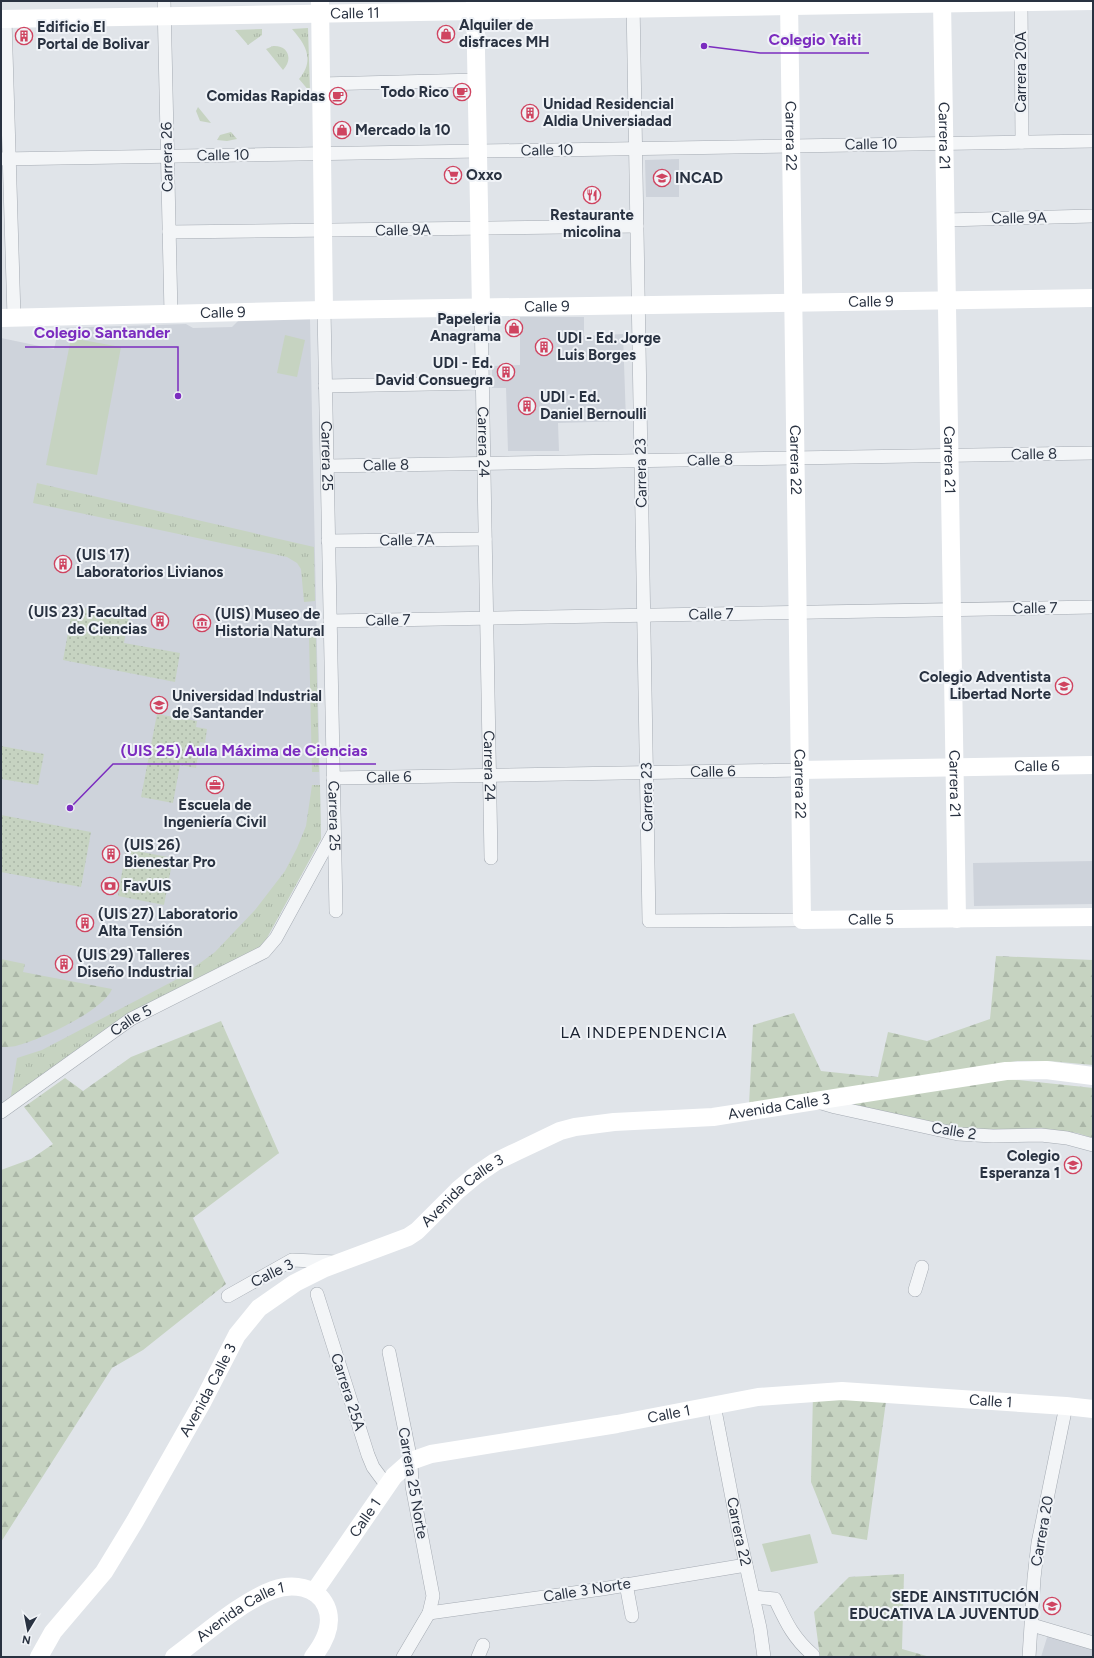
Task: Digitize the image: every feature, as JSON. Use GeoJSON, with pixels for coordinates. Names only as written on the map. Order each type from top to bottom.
{"type":"FeatureCollection","features":[{"type":"Feature","properties":{"kind":"street","name":"Calle 11"},"geometry":{"type":"LineString","coordinates":[[3,19],[164,9],[942,2],[1021,3],[1093,1]]}},
{"type":"Feature","properties":{"kind":"street","name":"Carrera 21"},"geometry":{"type":"LineString","coordinates":[[942,2],[956,919]]}},
{"type":"Feature","properties":{"kind":"street","name":"Carrera 20A"},"geometry":{"type":"LineString","coordinates":[[1021,3],[1022,142]]}},
{"type":"Feature","properties":{"kind":"street","name":"Carrera 22"},"geometry":{"type":"LineString","coordinates":[[789,4],[802,920]]}},
{"type":"Feature","properties":{"kind":"street","name":"Carrera 23"},"geometry":{"type":"LineString","coordinates":[[633,5],[649,921]]}},
{"type":"Feature","properties":{"kind":"street","name":"Carrera 24"},"geometry":{"type":"LineString","coordinates":[[475,6],[491,858]]}},
{"type":"Feature","properties":{"kind":"street","name":"Carrera 25"},"geometry":{"type":"LineString","coordinates":[[320,8],[325,386],[336,911]]}},
{"type":"Feature","properties":{"kind":"street","name":"Carrera 26"},"geometry":{"type":"LineString","coordinates":[[164,9],[171,314]]}},
{"type":"Feature","properties":{"kind":"street"},"geometry":{"type":"LineString","coordinates":[[3,19],[8,318]]}},
{"type":"Feature","properties":{"kind":"street"},"geometry":{"type":"LineString","coordinates":[[321,84],[477,80]]}},
{"type":"Feature","properties":{"kind":"street","name":"Calle 10"},"geometry":{"type":"LineString","coordinates":[[5,159],[1093,141]]}},
{"type":"Feature","properties":{"kind":"street","name":"Calle 9A"},"geometry":{"type":"LineString","coordinates":[[946,220],[1093,216]]}},
{"type":"Feature","properties":{"kind":"street","name":"Calle 9A"},"geometry":{"type":"LineString","coordinates":[[169,232],[637,226]]}},
{"type":"Feature","properties":{"kind":"street","name":"Calle 9"},"geometry":{"type":"LineString","coordinates":[[8,318],[324,310],[1093,298]]}},
{"type":"Feature","properties":{"kind":"street"},"geometry":{"type":"LineString","coordinates":[[325,386],[482,383]]}},
{"type":"Feature","properties":{"kind":"street","name":"Calle 8"},"geometry":{"type":"LineString","coordinates":[[327,466],[1093,453]]}},
{"type":"Feature","properties":{"kind":"street","name":"Calle 7A"},"geometry":{"type":"LineString","coordinates":[[328,542],[485,539]]}},
{"type":"Feature","properties":{"kind":"street","name":"Calle 7"},"geometry":{"type":"LineString","coordinates":[[330,621],[1093,607]]}},
{"type":"Feature","properties":{"kind":"street","name":"Calle 6"},"geometry":{"type":"LineString","coordinates":[[333,778],[1093,765]]}},
{"type":"Feature","properties":{"kind":"street","name":"Calle 5"},"geometry":{"type":"LineString","coordinates":[[1,1112],[131,1019],[256,957],[271,946],[334,831]]}},
{"type":"Feature","properties":{"kind":"street","name":"Calle 5"},"geometry":{"type":"LineString","coordinates":[[649,921],[1093,918]]}},
{"type":"Feature","properties":{"kind":"street","name":"Avenida Calle 3"},"geometry":{"type":"LineString","coordinates":[[39,1657],[52,1632],[104,1572],[136,1521],[203,1401],[230,1347],[246,1323],[259,1308],[309,1275],[408,1237],[418,1231],[458,1190],[495,1162],[560,1131],[575,1127],[614,1122],[688,1120],[713,1117],[1006,1071],[1046,1070],[1093,1076]]}},
{"type":"Feature","properties":{"kind":"street","name":"Calle 2"},"geometry":{"type":"LineString","coordinates":[[817,1101],[835,1107],[958,1134],[993,1136],[1041,1135],[1067,1138],[1093,1145]]}},
{"type":"Feature","properties":{"kind":"street","name":"Calle 3"},"geometry":{"type":"LineString","coordinates":[[228,1296],[292,1260],[342,1262]]}},
{"type":"Feature","properties":{"kind":"street"},"geometry":{"type":"LineString","coordinates":[[915,1290],[922,1267]]}},
{"type":"Feature","properties":{"kind":"street","name":"Carrera 25A"},"geometry":{"type":"LineString","coordinates":[[317,1294],[368,1455],[373,1467],[387,1486]]}},
{"type":"Feature","properties":{"kind":"street","name":"Carrera 25 Norte"},"geometry":{"type":"LineString","coordinates":[[389,1352],[410,1461],[412,1486],[433,1596],[429,1613]]}},
{"type":"Feature","properties":{"kind":"street","name":"Calle 1"},"geometry":{"type":"LineString","coordinates":[[314,1592],[387,1486],[410,1461],[431,1454],[617,1424],[758,1397],[842,1391],[1093,1409]]}},
{"type":"Feature","properties":{"kind":"street","name":"Carrera 22"},"geometry":{"type":"LineString","coordinates":[[714,1405],[746,1565],[754,1597],[764,1657]]}},
{"type":"Feature","properties":{"kind":"street","name":"Carrera 20"},"geometry":{"type":"LineString","coordinates":[[1029,1657],[1034,1578],[1038,1543],[1066,1406]]}},
{"type":"Feature","properties":{"kind":"street","name":"Calle 3 Norte"},"geometry":{"type":"LineString","coordinates":[[429,1613],[746,1565]]}},
{"type":"Feature","properties":{"kind":"street"},"geometry":{"type":"LineString","coordinates":[[626,1584],[632,1616]]}},
{"type":"Feature","properties":{"kind":"street","name":"Avenida Calle 1"},"geometry":{"type":"LineString","coordinates":[[174,1657],[230,1616],[264,1594],[286,1587],[306,1588],[314,1592]]}},
{"type":"Feature","properties":{"kind":"street"},"geometry":{"type":"LineString","coordinates":[[313,1657],[326,1636],[329,1622],[329,1611],[323,1599],[314,1592]]}},
{"type":"Feature","properties":{"kind":"street"},"geometry":{"type":"LineString","coordinates":[[754,1597],[775,1599],[786,1623],[799,1643],[813,1655]]}},
{"type":"Feature","properties":{"kind":"street"},"geometry":{"type":"LineString","coordinates":[[403,1657],[429,1613]]}},
{"type":"Feature","properties":{"kind":"street"},"geometry":{"type":"LineString","coordinates":[[1032,1625],[1093,1643]]}},
{"type":"Feature","properties":{"kind":"shaded area","name":"INCAD"},"geometry":{"type":"Polygon","coordinates":[[[679,159],[679,197],[646,197],[645,160],[679,159]]]}},
{"type":"Feature","properties":{"kind":"shaded area"},"geometry":{"type":"Polygon","coordinates":[[[520,317],[584,317],[584,336],[623,334],[626,421],[558,423],[559,451],[508,451],[506,388],[492,388],[492,366],[520,365],[520,317]]]}},
{"type":"Feature","properties":{"kind":"shaded area","name":"Universidad Industrial de Santander"},"geometry":{"type":"Polygon","coordinates":[[[240,319],[310,319],[321,839],[227,965],[1,1107],[1,338],[54,349],[59,328],[186,324],[193,328],[232,327],[240,319]]]}},
{"type":"Feature","properties":{"kind":"shaded area"},"geometry":{"type":"Polygon","coordinates":[[[1093,861],[1093,904],[974,906],[973,863],[1093,861]]]}},
{"type":"Feature","properties":{"kind":"shaded area"},"geometry":{"type":"Polygon","coordinates":[[[1049,1631],[1093,1645],[1093,1657],[1041,1657],[1049,1631]]]}},
{"type":"Feature","properties":{"kind":"green space"},"geometry":{"type":"Polygon","coordinates":[[[308,28],[310,92],[299,79],[307,65],[307,53],[305,47],[292,29],[308,28]]]}},
{"type":"Feature","properties":{"kind":"green space"},"geometry":{"type":"Polygon","coordinates":[[[262,29],[262,35],[248,45],[235,30],[262,29]]]}},
{"type":"Feature","properties":{"kind":"green space"},"geometry":{"type":"Polygon","coordinates":[[[273,46],[283,48],[288,54],[288,62],[283,70],[266,49],[273,46]]]}},
{"type":"Feature","properties":{"kind":"green space"},"geometry":{"type":"Polygon","coordinates":[[[198,107],[211,123],[200,121],[196,111],[198,107]]]}},
{"type":"Feature","properties":{"kind":"green space"},"geometry":{"type":"Polygon","coordinates":[[[231,132],[237,139],[227,141],[217,140],[220,135],[231,132]]]}},
{"type":"Feature","properties":{"kind":"green space"},"geometry":{"type":"Polygon","coordinates":[[[285,335],[305,340],[297,377],[277,373],[285,335]]]}},
{"type":"Feature","properties":{"kind":"green space"},"geometry":{"type":"Polygon","coordinates":[[[71,338],[121,347],[97,475],[46,465],[71,338]]]}},
{"type":"Feature","properties":{"kind":"green space"},"geometry":{"type":"Polygon","coordinates":[[[37,483],[314,547],[315,601],[304,602],[301,569],[297,563],[287,557],[33,503],[37,483]]]}},
{"type":"Feature","properties":{"kind":"green space"},"geometry":{"type":"Polygon","coordinates":[[[73,606],[129,616],[124,643],[180,653],[175,682],[63,660],[73,606]]]}},
{"type":"Feature","properties":{"kind":"green space"},"geometry":{"type":"Polygon","coordinates":[[[309,637],[316,637],[319,772],[312,772],[309,637]]]}},
{"type":"Feature","properties":{"kind":"green space"},"geometry":{"type":"Polygon","coordinates":[[[157,714],[197,721],[196,727],[207,729],[205,743],[200,742],[196,768],[180,765],[173,803],[141,797],[157,714]]]}},
{"type":"Feature","properties":{"kind":"green space"},"geometry":{"type":"Polygon","coordinates":[[[1,746],[44,754],[38,785],[1,779],[1,746]]]}},
{"type":"Feature","properties":{"kind":"green space"},"geometry":{"type":"Polygon","coordinates":[[[312,785],[320,785],[321,839],[261,949],[136,1011],[10,1101],[17,1058],[42,1050],[181,977],[215,952],[255,910],[285,871],[306,826],[312,785]]]}},
{"type":"Feature","properties":{"kind":"green space"},"geometry":{"type":"Polygon","coordinates":[[[1,815],[91,832],[81,887],[1,872],[1,815]]]}},
{"type":"Feature","properties":{"kind":"green space"},"geometry":{"type":"Polygon","coordinates":[[[126,849],[173,858],[164,905],[118,896],[126,849]]]}},
{"type":"Feature","properties":{"kind":"green space"},"geometry":{"type":"Polygon","coordinates":[[[996,956],[1093,960],[1093,1065],[1049,1061],[1017,1061],[749,1105],[753,1025],[794,1013],[821,1071],[878,1077],[888,1032],[927,1041],[990,1019],[996,956]]]}},
{"type":"Feature","properties":{"kind":"green space"},"geometry":{"type":"Polygon","coordinates":[[[1,959],[25,964],[23,972],[112,989],[107,997],[97,1006],[71,1023],[29,1042],[15,1046],[1,1047],[1,959]]]}},
{"type":"Feature","properties":{"kind":"green space"},"geometry":{"type":"Polygon","coordinates":[[[221,1021],[279,1153],[193,1218],[226,1284],[143,1350],[112,1368],[1,1542],[1,1170],[31,1159],[53,1144],[24,1107],[65,1078],[83,1091],[131,1057],[221,1021]]]}},
{"type":"Feature","properties":{"kind":"green space"},"geometry":{"type":"Polygon","coordinates":[[[1009,1079],[1093,1088],[1093,1138],[1077,1133],[1051,1130],[982,1130],[961,1128],[840,1104],[1009,1079]]]}},
{"type":"Feature","properties":{"kind":"green space"},"geometry":{"type":"Polygon","coordinates":[[[813,1393],[887,1394],[867,1540],[832,1534],[811,1482],[813,1393]]]}},
{"type":"Feature","properties":{"kind":"green space"},"geometry":{"type":"Polygon","coordinates":[[[810,1534],[818,1563],[771,1572],[762,1544],[810,1534]]]}},
{"type":"Feature","properties":{"kind":"green space"},"geometry":{"type":"Polygon","coordinates":[[[904,1574],[902,1649],[930,1657],[820,1657],[814,1612],[849,1577],[904,1574]]]}},
{"type":"Feature","properties":{"kind":"place","name":"Alquiler de disfraces MH"},"geometry":{"type":"Point","coordinates":[446,34]}},
{"type":"Feature","properties":{"kind":"place","name":"Edificio El Portal de Bolivar"},"geometry":{"type":"Point","coordinates":[24,36]}},
{"type":"Feature","properties":{"kind":"place","name":"Colegio Yaiti"},"geometry":{"type":"Point","coordinates":[704,46]}},
{"type":"Feature","properties":{"kind":"place","name":"Todo Rico"},"geometry":{"type":"Point","coordinates":[462,92]}},
{"type":"Feature","properties":{"kind":"place","name":"Comidas Rapidas"},"geometry":{"type":"Point","coordinates":[338,96]}},
{"type":"Feature","properties":{"kind":"place","name":"Unidad Residencial Aldia Universiadad"},"geometry":{"type":"Point","coordinates":[530,113]}},
{"type":"Feature","properties":{"kind":"place","name":"Mercado la 10"},"geometry":{"type":"Point","coordinates":[342,130]}},
{"type":"Feature","properties":{"kind":"place","name":"Oxxo"},"geometry":{"type":"Point","coordinates":[453,175]}},
{"type":"Feature","properties":{"kind":"place","name":"INCAD"},"geometry":{"type":"Point","coordinates":[662,178]}},
{"type":"Feature","properties":{"kind":"place","name":"Restaurante micolina"},"geometry":{"type":"Point","coordinates":[592,195]}},
{"type":"Feature","properties":{"kind":"place","name":"Papeleria Anagrama"},"geometry":{"type":"Point","coordinates":[514,328]}},
{"type":"Feature","properties":{"kind":"place","name":"UDI - Ed. Jorge Luis Borges"},"geometry":{"type":"Point","coordinates":[544,347]}},
{"type":"Feature","properties":{"kind":"place","name":"UDI - Ed. David Consuegra"},"geometry":{"type":"Point","coordinates":[506,372]}},
{"type":"Feature","properties":{"kind":"place","name":"Colegio Santander"},"geometry":{"type":"Point","coordinates":[178,396]}},
{"type":"Feature","properties":{"kind":"place","name":"UDI - Ed. Daniel Bernoulli"},"geometry":{"type":"Point","coordinates":[527,406]}},
{"type":"Feature","properties":{"kind":"place","name":"(UIS 17) Laboratorios Livianos"},"geometry":{"type":"Point","coordinates":[63,564]}},
{"type":"Feature","properties":{"kind":"place","name":"(UIS 23) Facultad de Ciencias"},"geometry":{"type":"Point","coordinates":[160,621]}},
{"type":"Feature","properties":{"kind":"place","name":"(UIS) Museo de Historia Natural"},"geometry":{"type":"Point","coordinates":[202,623]}},
{"type":"Feature","properties":{"kind":"place","name":"Colegio Adventista Libertad Norte"},"geometry":{"type":"Point","coordinates":[1064,686]}},
{"type":"Feature","properties":{"kind":"place","name":"Universidad Industrial de Santander"},"geometry":{"type":"Point","coordinates":[159,705]}},
{"type":"Feature","properties":{"kind":"place","name":"Escuela de Ingeniería Civil"},"geometry":{"type":"Point","coordinates":[215,785]}},
{"type":"Feature","properties":{"kind":"place","name":"(UIS 25) Aula Máxima de Ciencias"},"geometry":{"type":"Point","coordinates":[70,808]}},
{"type":"Feature","properties":{"kind":"place","name":"(UIS 26) Bienestar Pro"},"geometry":{"type":"Point","coordinates":[111,854]}},
{"type":"Feature","properties":{"kind":"place","name":"FavUIS"},"geometry":{"type":"Point","coordinates":[110,886]}},
{"type":"Feature","properties":{"kind":"place","name":"(UIS 27) Laboratorio Alta Tensión"},"geometry":{"type":"Point","coordinates":[85,923]}},
{"type":"Feature","properties":{"kind":"place","name":"(UIS 29) Talleres Diseño Industrial"},"geometry":{"type":"Point","coordinates":[64,964]}},
{"type":"Feature","properties":{"kind":"place","name":"Colegio Esperanza 1"},"geometry":{"type":"Point","coordinates":[1073,1165]}},
{"type":"Feature","properties":{"kind":"place","name":"SEDE AINSTITUCIÓN EDUCATIVA LA JUVENTUD"},"geometry":{"type":"Point","coordinates":[1052,1606]}},
{"type":"Feature","properties":{"kind":"district","name":"LA INDEPENDENCIA"},"geometry":{"type":"Point","coordinates":[644,1032]}}]}
